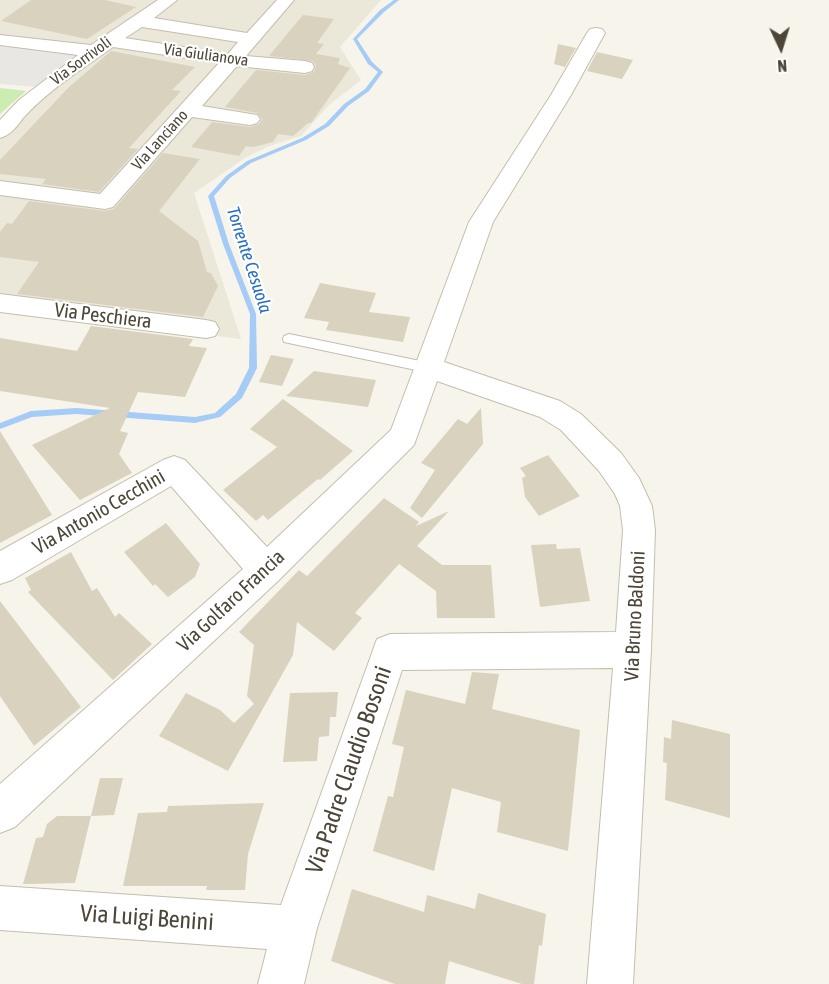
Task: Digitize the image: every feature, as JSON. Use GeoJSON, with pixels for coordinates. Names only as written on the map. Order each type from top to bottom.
{"type":"FeatureCollection","features":[{"type":"Feature","properties":{"kind":"street","name":"Via Sorrivoli"},"geometry":{"type":"LineString","coordinates":[[0,132],[26,104],[100,46],[169,0]]}},
{"type":"Feature","properties":{"kind":"street","name":"Via Lanciano"},"geometry":{"type":"LineString","coordinates":[[0,188],[105,202],[286,0]]}},
{"type":"Feature","properties":{"kind":"street","name":"Via Giulianova"},"geometry":{"type":"LineString","coordinates":[[139,21],[251,39]]}},
{"type":"Feature","properties":{"kind":"street","name":"Via Golfaro Francia"},"geometry":{"type":"LineString","coordinates":[[0,812],[266,570],[403,437],[430,368],[481,222],[561,95],[596,33]]}},
{"type":"Feature","properties":{"kind":"street","name":"Via Giulianova"},"geometry":{"type":"LineString","coordinates":[[6,42],[100,46],[305,67]]}},
{"type":"Feature","properties":{"kind":"street"},"geometry":{"type":"LineString","coordinates":[[187,110],[250,119]]}},
{"type":"Feature","properties":{"kind":"street","name":"Via Peschiera"},"geometry":{"type":"LineString","coordinates":[[0,303],[206,329]]}},
{"type":"Feature","properties":{"kind":"street","name":"Via Bruno Baldoni"},"geometry":{"type":"LineString","coordinates":[[430,368],[550,409],[585,434],[610,462],[628,487],[636,506],[639,530],[633,650],[610,984]]}},
{"type":"Feature","properties":{"kind":"street","name":"Via Antonio Cecchini"},"geometry":{"type":"LineString","coordinates":[[0,569],[174,469],[266,570]]}},
{"type":"Feature","properties":{"kind":"street","name":"Via Padre Claudio Bosoni"},"geometry":{"type":"LineString","coordinates":[[281,984],[295,928],[390,652],[633,650]]}},
{"type":"Feature","properties":{"kind":"street","name":"Via Luigi Benini"},"geometry":{"type":"LineString","coordinates":[[0,908],[295,928]]}},
{"type":"Feature","properties":{"kind":"lane"},"geometry":{"type":"LineString","coordinates":[[289,339],[430,368]]}},
{"type":"Feature","properties":{"kind":"shaded area"},"geometry":{"type":"Polygon","coordinates":[[[0,0],[381,0],[340,47],[361,80],[329,105],[301,136],[269,146],[245,158],[194,193],[241,339],[0,309],[0,123],[82,53],[0,44],[0,0]]]}},
{"type":"Feature","properties":{"kind":"shaded area"},"geometry":{"type":"Polygon","coordinates":[[[0,45],[77,54],[37,87],[0,84],[0,45]]]}},
{"type":"Feature","properties":{"kind":"green space"},"geometry":{"type":"Polygon","coordinates":[[[0,88],[26,91],[0,114],[0,88]]]}},
{"type":"Feature","properties":{"kind":"building"},"geometry":{"type":"Polygon","coordinates":[[[31,0],[105,0],[136,7],[87,39],[1,21],[31,0]]]}},
{"type":"Feature","properties":{"kind":"building"},"geometry":{"type":"Polygon","coordinates":[[[303,15],[334,19],[317,43],[324,44],[316,54],[340,58],[338,64],[350,68],[311,123],[293,136],[278,134],[273,142],[253,147],[246,146],[239,156],[191,147],[212,122],[250,127],[259,124],[262,119],[257,113],[225,107],[256,70],[305,75],[314,72],[316,66],[313,61],[269,56],[303,15]]]}},
{"type":"Feature","properties":{"kind":"building"},"geometry":{"type":"Polygon","coordinates":[[[558,44],[576,48],[565,67],[554,64],[558,44]]]}},
{"type":"Feature","properties":{"kind":"building"},"geometry":{"type":"Polygon","coordinates":[[[111,51],[195,67],[172,90],[181,91],[129,148],[138,149],[99,192],[42,184],[46,179],[0,174],[0,160],[68,88],[111,51]]]}},
{"type":"Feature","properties":{"kind":"building"},"geometry":{"type":"Polygon","coordinates":[[[597,52],[633,60],[622,79],[587,71],[597,52]]]}},
{"type":"Feature","properties":{"kind":"building"},"geometry":{"type":"Polygon","coordinates":[[[163,153],[200,159],[159,211],[198,241],[207,272],[211,273],[218,286],[203,317],[17,294],[39,262],[0,257],[0,232],[7,223],[12,224],[29,201],[105,211],[114,209],[163,153]]]}},
{"type":"Feature","properties":{"kind":"building"},"geometry":{"type":"Polygon","coordinates":[[[320,283],[376,293],[369,312],[410,317],[403,342],[326,330],[329,322],[304,318],[320,283]]]}},
{"type":"Feature","properties":{"kind":"building"},"geometry":{"type":"Polygon","coordinates":[[[91,326],[193,339],[189,346],[207,348],[185,397],[138,392],[120,431],[128,433],[119,454],[132,473],[80,500],[32,445],[110,408],[0,391],[0,338],[77,351],[91,326]]]}},
{"type":"Feature","properties":{"kind":"building"},"geometry":{"type":"Polygon","coordinates":[[[271,355],[294,359],[282,386],[259,382],[271,355]]]}},
{"type":"Feature","properties":{"kind":"building"},"geometry":{"type":"Polygon","coordinates":[[[314,371],[376,380],[368,407],[286,396],[314,371]]]}},
{"type":"Feature","properties":{"kind":"building"},"geometry":{"type":"Polygon","coordinates":[[[283,399],[353,451],[268,520],[263,515],[256,521],[223,490],[277,447],[250,429],[283,399]]]}},
{"type":"Feature","properties":{"kind":"building"},"geometry":{"type":"Polygon","coordinates":[[[481,408],[483,444],[422,518],[410,508],[435,470],[421,463],[458,419],[467,424],[481,408]]]}},
{"type":"Feature","properties":{"kind":"building"},"geometry":{"type":"Polygon","coordinates":[[[0,431],[52,515],[0,543],[0,431]]]}},
{"type":"Feature","properties":{"kind":"building"},"geometry":{"type":"Polygon","coordinates":[[[548,455],[580,496],[539,516],[525,497],[522,478],[526,476],[520,468],[548,455]]]}},
{"type":"Feature","properties":{"kind":"building"},"geometry":{"type":"Polygon","coordinates":[[[384,498],[419,522],[416,526],[449,511],[417,546],[442,565],[491,565],[495,618],[437,618],[436,591],[399,564],[355,613],[362,618],[334,651],[297,622],[293,655],[228,771],[159,736],[186,693],[220,710],[234,723],[254,704],[247,696],[254,645],[239,632],[299,570],[307,576],[384,498]]]}},
{"type":"Feature","properties":{"kind":"building"},"geometry":{"type":"Polygon","coordinates":[[[166,523],[200,564],[195,577],[168,597],[155,584],[153,586],[124,552],[166,523]]]}},
{"type":"Feature","properties":{"kind":"building"},"geometry":{"type":"Polygon","coordinates":[[[556,544],[557,549],[580,548],[590,601],[540,607],[531,545],[556,544]]]}},
{"type":"Feature","properties":{"kind":"building"},"geometry":{"type":"Polygon","coordinates":[[[71,552],[92,591],[97,588],[115,617],[119,613],[152,644],[113,680],[28,592],[31,590],[25,578],[71,552]]]}},
{"type":"Feature","properties":{"kind":"building"},"geometry":{"type":"Polygon","coordinates":[[[0,601],[81,707],[34,746],[0,696],[0,601]]]}},
{"type":"Feature","properties":{"kind":"building"},"geometry":{"type":"Polygon","coordinates":[[[472,672],[499,674],[492,709],[580,730],[568,851],[497,832],[501,802],[452,788],[434,871],[373,851],[388,796],[393,797],[404,747],[392,744],[406,690],[465,704],[472,672]]]}},
{"type":"Feature","properties":{"kind":"building"},"geometry":{"type":"Polygon","coordinates":[[[338,692],[336,717],[330,717],[329,736],[319,737],[317,761],[283,762],[290,693],[338,692]]]}},
{"type":"Feature","properties":{"kind":"building"},"geometry":{"type":"Polygon","coordinates":[[[672,720],[730,734],[730,818],[665,800],[667,763],[663,762],[664,737],[671,739],[672,720]]]}},
{"type":"Feature","properties":{"kind":"building"},"geometry":{"type":"Polygon","coordinates":[[[100,778],[123,778],[114,815],[91,816],[100,778]]]}},
{"type":"Feature","properties":{"kind":"building"},"geometry":{"type":"Polygon","coordinates":[[[264,803],[248,854],[245,890],[206,890],[207,886],[123,886],[138,813],[167,812],[168,806],[264,803]]]}},
{"type":"Feature","properties":{"kind":"building"},"geometry":{"type":"Polygon","coordinates":[[[57,816],[91,816],[75,883],[23,884],[36,838],[43,837],[47,824],[57,816]]]}},
{"type":"Feature","properties":{"kind":"building"},"geometry":{"type":"Polygon","coordinates":[[[352,889],[424,912],[427,895],[475,909],[478,893],[546,914],[534,984],[522,984],[449,961],[445,984],[395,984],[331,961],[352,889]]]}},
{"type":"Feature","properties":{"kind":"waterway","name":"Torrente Cesuola"},"geometry":{"type":"LineString","coordinates":[[0,426],[31,414],[76,411],[195,420],[217,415],[239,396],[253,368],[253,314],[226,244],[211,196],[228,177],[249,162],[304,139],[327,125],[346,105],[367,90],[381,72],[370,63],[355,39],[382,11],[397,0]]}}]}
